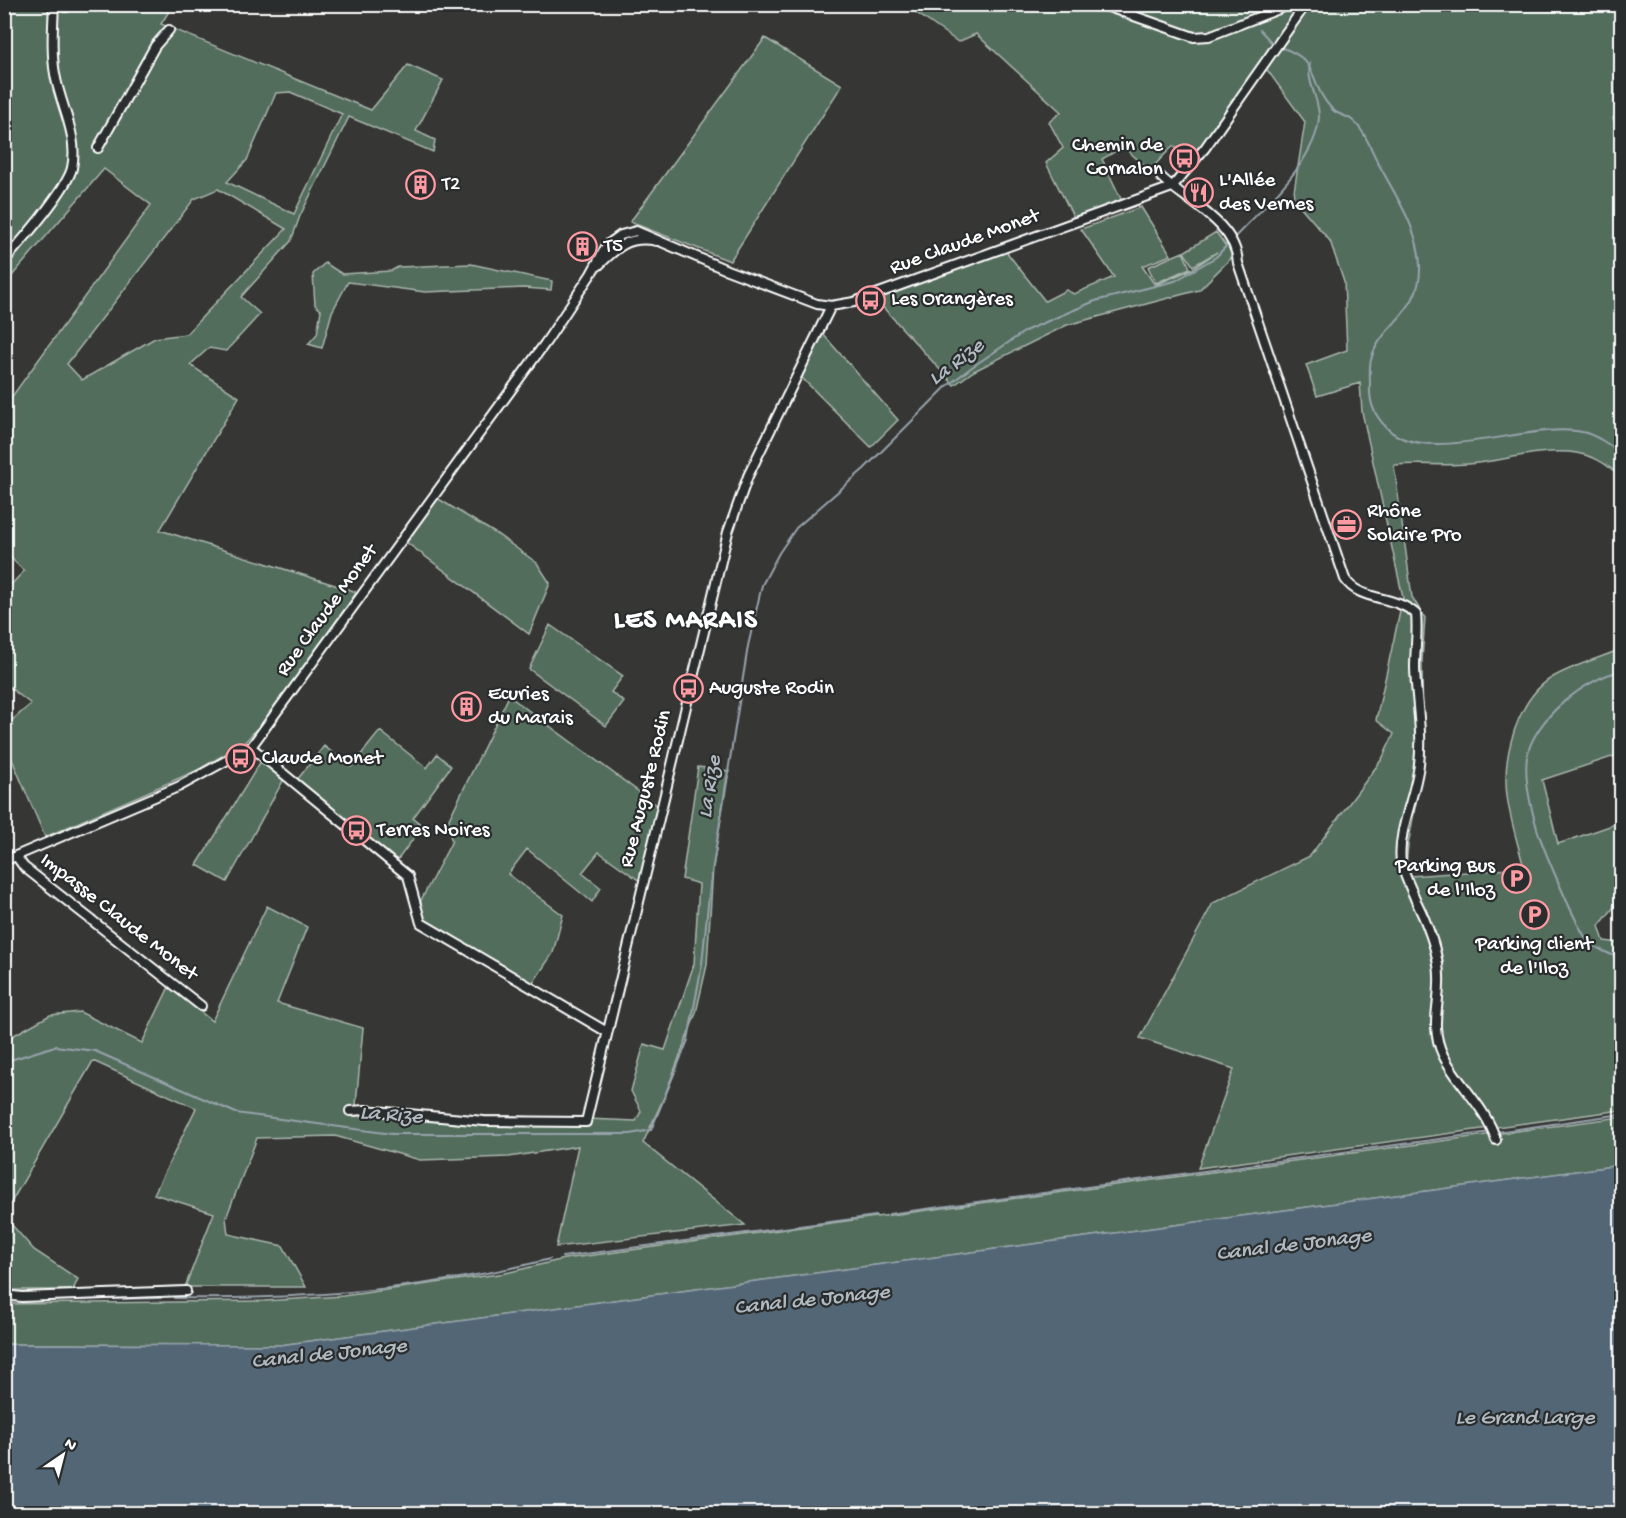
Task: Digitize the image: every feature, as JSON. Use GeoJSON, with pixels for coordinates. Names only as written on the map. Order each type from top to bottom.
{"type":"FeatureCollection","features":[{"type":"Feature","properties":{"kind":"street"},"geometry":{"type":"LineString","coordinates":[[4,261],[60,190],[72,170],[74,148],[55,74],[54,23],[55,4],[66,7],[77,4]]}},
{"type":"Feature","properties":{"kind":"street"},"geometry":{"type":"LineString","coordinates":[[1100,4],[1194,37],[1209,36],[1292,4]]}},
{"type":"Feature","properties":{"kind":"street"},"geometry":{"type":"LineString","coordinates":[[1172,187],[1205,148],[1306,4]]}},
{"type":"Feature","properties":{"kind":"street"},"geometry":{"type":"LineString","coordinates":[[54,23],[66,7]]}},
{"type":"Feature","properties":{"kind":"street"},"geometry":{"type":"LineString","coordinates":[[98,148],[155,46],[169,30]]}},
{"type":"Feature","properties":{"kind":"street"},"geometry":{"type":"LineString","coordinates":[[1161,177],[1213,219],[1236,246],[1238,263],[1350,588],[1405,604],[1416,614],[1419,634],[1415,666],[1420,726],[1419,764],[1402,844],[1401,861],[1407,881],[1425,920],[1438,966],[1436,1035],[1444,1056],[1492,1127],[1496,1140]]}},
{"type":"Feature","properties":{"kind":"street","name":"Rue Claude Monet"},"geometry":{"type":"LineString","coordinates":[[4,861],[180,786],[251,747],[546,342],[591,274],[619,246],[630,239],[647,239],[669,244],[769,287],[831,306],[854,302],[1172,187]]}},
{"type":"Feature","properties":{"kind":"street","name":"Rue Auguste Rodin"},"geometry":{"type":"LineString","coordinates":[[350,1111],[365,1110],[484,1121],[586,1122],[738,500],[831,306]]}},
{"type":"Feature","properties":{"kind":"street"},"geometry":{"type":"LineString","coordinates":[[251,747],[408,876],[421,923],[607,1032]]}},
{"type":"Feature","properties":{"kind":"street","name":"Impasse Claude Monet"},"geometry":{"type":"LineString","coordinates":[[16,856],[24,867],[201,1006]]}},
{"type":"Feature","properties":{"kind":"street"},"geometry":{"type":"LineString","coordinates":[[4,1295],[22,1297],[186,1291]]}},
{"type":"Feature","properties":{"kind":"green space"},"geometry":{"type":"Polygon","coordinates":[[[4,5],[173,5],[161,24],[371,110],[408,65],[443,80],[416,131],[435,140],[433,152],[349,117],[300,216],[291,241],[241,297],[260,314],[226,351],[209,348],[190,365],[239,397],[160,530],[357,592],[273,711],[244,743],[200,769],[45,837],[5,743],[5,726],[31,704],[5,684],[5,591],[24,571],[5,552],[5,406],[151,205],[104,169],[5,284],[4,5]],[[290,92],[276,93],[247,160],[227,182],[294,214],[342,114],[290,92]],[[218,189],[194,199],[67,364],[82,380],[155,338],[186,334],[286,229],[218,189]]]}},
{"type":"Feature","properties":{"kind":"green space"},"geometry":{"type":"Polygon","coordinates":[[[905,5],[1621,5],[1621,109],[1613,118],[1622,143],[1621,479],[1605,464],[1588,456],[1569,452],[1529,454],[1468,464],[1394,465],[1412,597],[1425,618],[1422,660],[1423,765],[1408,845],[1406,865],[1410,876],[1524,868],[1510,814],[1506,781],[1510,747],[1521,714],[1540,687],[1553,677],[1621,649],[1621,754],[1542,780],[1558,844],[1621,822],[1621,903],[1614,907],[1599,926],[1604,941],[1621,943],[1621,1110],[1198,1168],[1234,1069],[1140,1038],[1213,903],[1310,856],[1382,759],[1394,734],[1376,720],[1403,598],[1362,412],[1360,383],[1317,396],[1306,365],[1347,350],[1344,282],[1330,241],[1293,198],[1305,122],[1268,71],[1260,66],[1208,138],[1190,157],[1173,146],[1150,170],[1123,147],[1102,159],[1123,203],[1075,220],[1046,163],[1063,148],[1049,122],[1061,112],[976,34],[958,42],[905,5]]]}},
{"type":"Feature","properties":{"kind":"green space"},"geometry":{"type":"Polygon","coordinates":[[[765,38],[842,85],[730,261],[630,222],[765,38]]]}},
{"type":"Feature","properties":{"kind":"green space"},"geometry":{"type":"Polygon","coordinates":[[[1141,207],[1171,255],[1142,266],[1155,285],[1192,269],[1217,252],[1193,266],[1184,252],[1216,232],[1225,245],[1228,243],[1233,250],[1229,260],[1199,290],[1067,325],[974,371],[954,385],[869,292],[1001,245],[1045,301],[1066,290],[1074,294],[1114,277],[1081,229],[1141,207]]]}},
{"type":"Feature","properties":{"kind":"green space"},"geometry":{"type":"Polygon","coordinates":[[[1183,252],[1190,268],[1156,283],[1148,267],[1183,252]]]}},
{"type":"Feature","properties":{"kind":"green space"},"geometry":{"type":"Polygon","coordinates":[[[325,263],[342,274],[391,271],[398,267],[471,264],[552,281],[551,290],[524,288],[425,292],[348,282],[332,312],[322,348],[308,344],[317,334],[321,310],[315,305],[313,274],[325,263]]]}},
{"type":"Feature","properties":{"kind":"green space"},"geometry":{"type":"Polygon","coordinates":[[[822,333],[898,420],[871,447],[801,377],[822,333]]]}},
{"type":"Feature","properties":{"kind":"green space"},"geometry":{"type":"Polygon","coordinates":[[[437,498],[498,535],[537,563],[550,583],[529,634],[406,542],[437,498]]]}},
{"type":"Feature","properties":{"kind":"green space"},"geometry":{"type":"Polygon","coordinates":[[[550,625],[623,676],[611,692],[624,702],[606,726],[529,669],[550,625]]]}},
{"type":"Feature","properties":{"kind":"green space"},"geometry":{"type":"Polygon","coordinates":[[[509,696],[658,806],[640,881],[599,852],[582,873],[601,888],[592,902],[527,849],[508,874],[563,915],[553,953],[531,986],[428,925],[421,915],[419,904],[452,841],[448,830],[449,819],[509,696]]]}},
{"type":"Feature","properties":{"kind":"green space"},"geometry":{"type":"Polygon","coordinates":[[[380,731],[427,768],[437,754],[451,766],[413,818],[423,826],[396,862],[297,780],[324,746],[351,767],[380,731]]]}},
{"type":"Feature","properties":{"kind":"green space"},"geometry":{"type":"Polygon","coordinates":[[[261,761],[284,779],[227,882],[197,865],[261,761]]]}},
{"type":"Feature","properties":{"kind":"green space"},"geometry":{"type":"Polygon","coordinates":[[[698,767],[729,771],[713,867],[707,965],[696,1013],[665,1095],[643,1143],[745,1225],[556,1247],[578,1146],[509,1157],[420,1160],[335,1136],[257,1138],[226,1218],[228,1234],[283,1246],[306,1287],[185,1287],[214,1213],[154,1194],[196,1108],[93,1061],[5,1213],[5,1040],[50,1015],[80,1012],[142,1043],[169,987],[212,1021],[267,906],[307,927],[277,1003],[363,1028],[355,1116],[512,1116],[636,1121],[641,1111],[631,1091],[644,1044],[665,1050],[694,964],[699,884],[682,879],[698,767]]]}},
{"type":"Feature","properties":{"kind":"green space"},"geometry":{"type":"Polygon","coordinates":[[[1621,1117],[1621,1165],[280,1345],[5,1344],[4,1304],[264,1301],[343,1296],[506,1273],[564,1259],[1621,1117]]]}},
{"type":"Feature","properties":{"kind":"green space"},"geometry":{"type":"Polygon","coordinates":[[[4,1216],[34,1250],[78,1279],[73,1290],[5,1290],[4,1216]]]}},
{"type":"Feature","properties":{"kind":"water"},"geometry":{"type":"Polygon","coordinates":[[[1621,1165],[1621,1513],[5,1513],[5,1344],[280,1345],[1621,1165]]]}},
{"type":"Feature","properties":{"kind":"waterway"},"geometry":{"type":"LineString","coordinates":[[1260,30],[1274,45]]}},
{"type":"Feature","properties":{"kind":"waterway"},"geometry":{"type":"LineString","coordinates":[[1279,47],[1302,58],[1308,65],[1324,99],[1332,109],[1352,120],[1362,131],[1407,216],[1416,240],[1420,266],[1419,282],[1414,296],[1382,337],[1370,363],[1371,402],[1382,423],[1404,439],[1426,444],[1452,444],[1560,430],[1582,432],[1608,444],[1622,454]]}},
{"type":"Feature","properties":{"kind":"waterway","name":"La Rize"},"geometry":{"type":"LineString","coordinates":[[1233,239],[1286,183],[1309,150],[1316,134],[1319,117],[1310,77],[1310,63]]}},
{"type":"Feature","properties":{"kind":"waterway","name":"La Rize"},"geometry":{"type":"LineString","coordinates":[[4,1062],[55,1046],[95,1051],[236,1113],[392,1134],[630,1134],[651,1130],[688,1040],[702,964],[710,885],[748,646],[762,585],[779,553],[796,528],[864,469],[947,386],[972,367],[1027,330],[1095,301],[1175,281],[1216,257],[1229,243]]}},
{"type":"Feature","properties":{"kind":"waterway"},"geometry":{"type":"LineString","coordinates":[[1622,671],[1593,682],[1563,702],[1539,729],[1531,743],[1526,765],[1528,791],[1539,834],[1577,921],[1589,942],[1604,952],[1622,958]]}},
{"type":"Feature","properties":{"kind":"waterway"},"geometry":{"type":"LineString","coordinates":[[1497,1132],[1622,1114]]}},
{"type":"Feature","properties":{"kind":"waterway"},"geometry":{"type":"LineString","coordinates":[[889,1214],[1491,1132]]}},
{"type":"Feature","properties":{"kind":"waterway"},"geometry":{"type":"LineString","coordinates":[[562,1257],[876,1216]]}},
{"type":"Feature","properties":{"kind":"waterway"},"geometry":{"type":"LineString","coordinates":[[174,1298],[269,1297],[364,1291],[458,1278],[550,1259]]}},
{"type":"Feature","properties":{"kind":"waterway"},"geometry":{"type":"LineString","coordinates":[[4,1301],[161,1298]]}},
{"type":"Feature","properties":{"kind":"place","name":"Chemin de Cornalon"},"geometry":{"type":"Point","coordinates":[1184,158]}},
{"type":"Feature","properties":{"kind":"place","name":"T2"},"geometry":{"type":"Point","coordinates":[421,185]}},
{"type":"Feature","properties":{"kind":"place","name":"L'Allée des Vernes"},"geometry":{"type":"Point","coordinates":[1198,193]}},
{"type":"Feature","properties":{"kind":"place","name":"T5"},"geometry":{"type":"Point","coordinates":[583,247]}},
{"type":"Feature","properties":{"kind":"place","name":"Les Orangères"},"geometry":{"type":"Point","coordinates":[870,300]}},
{"type":"Feature","properties":{"kind":"place","name":"Rhône Solaire Pro"},"geometry":{"type":"Point","coordinates":[1346,524]}},
{"type":"Feature","properties":{"kind":"place","name":"Auguste Rodin"},"geometry":{"type":"Point","coordinates":[688,689]}},
{"type":"Feature","properties":{"kind":"place","name":"Ecuries du Marais"},"geometry":{"type":"Point","coordinates":[467,707]}},
{"type":"Feature","properties":{"kind":"place","name":"Claude Monet"},"geometry":{"type":"Point","coordinates":[241,759]}},
{"type":"Feature","properties":{"kind":"place","name":"Terres Noires"},"geometry":{"type":"Point","coordinates":[356,831]}},
{"type":"Feature","properties":{"kind":"place","name":"Parking Bus de l'Iloz"},"geometry":{"type":"Point","coordinates":[1516,879]}},
{"type":"Feature","properties":{"kind":"place","name":"Parking client de l'Iloz"},"geometry":{"type":"Point","coordinates":[1534,914]}},
{"type":"Feature","properties":{"kind":"district","name":"LES MARAIS"},"geometry":{"type":"Point","coordinates":[686,622]}},
{"type":"Feature","properties":{"kind":"water label","name":"Canal de Jonage"},"geometry":{"type":"Point","coordinates":[1294,1246]}},
{"type":"Feature","properties":{"kind":"water label","name":"Canal de Jonage"},"geometry":{"type":"Point","coordinates":[812,1301]}},
{"type":"Feature","properties":{"kind":"water label","name":"Canal de Jonage"},"geometry":{"type":"Point","coordinates":[329,1355]}},
{"type":"Feature","properties":{"kind":"water label","name":"Le Grand Large"},"geometry":{"type":"Point","coordinates":[1525,1419]}}]}
